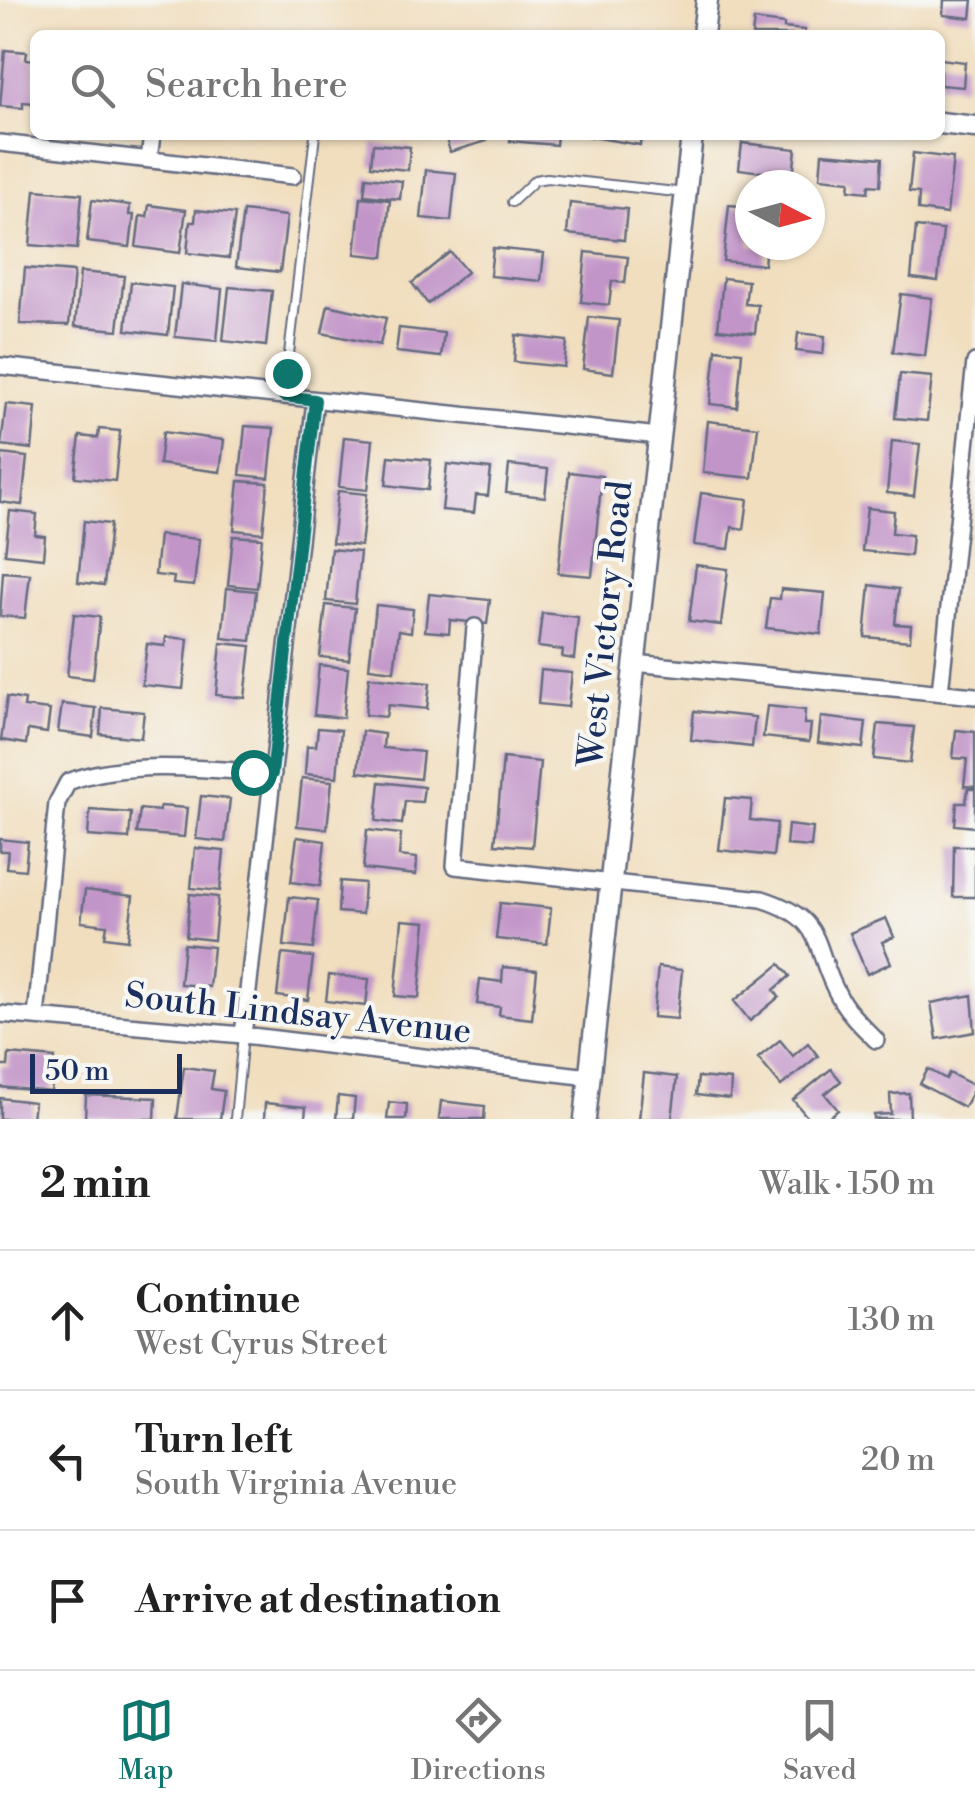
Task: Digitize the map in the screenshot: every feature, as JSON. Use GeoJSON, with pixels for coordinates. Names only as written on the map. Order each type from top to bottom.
{"type":"FeatureCollection","features":[{"type":"Feature","properties":{"kind":"street"},"geometry":{"type":"LineString","coordinates":[[704,30],[707,0]]}},
{"type":"Feature","properties":{"kind":"street"},"geometry":{"type":"LineString","coordinates":[[945,124],[975,127]]}},
{"type":"Feature","properties":{"kind":"street"},"geometry":{"type":"LineString","coordinates":[[150,160],[152,140]]}},
{"type":"Feature","properties":{"kind":"street","name":"West Victory Road"},"geometry":{"type":"LineString","coordinates":[[584,1119],[691,140]]}},
{"type":"Feature","properties":{"kind":"street"},"geometry":{"type":"LineString","coordinates":[[1,148],[292,176]]}},
{"type":"Feature","properties":{"kind":"street"},"geometry":{"type":"LineString","coordinates":[[940,692],[975,362]]}},
{"type":"Feature","properties":{"kind":"street"},"geometry":{"type":"LineString","coordinates":[[0,366],[659,436]]}},
{"type":"Feature","properties":{"kind":"street"},"geometry":{"type":"LineString","coordinates":[[243,1035],[315,400]]}},
{"type":"Feature","properties":{"kind":"street"},"geometry":{"type":"LineString","coordinates":[[475,627],[454,866],[762,899],[786,906],[806,920],[818,940],[838,996],[876,1040]]}},
{"type":"Feature","properties":{"kind":"street"},"geometry":{"type":"LineString","coordinates":[[634,663],[975,696]]}},
{"type":"Feature","properties":{"kind":"street"},"geometry":{"type":"LineString","coordinates":[[36,1018],[58,804],[68,782],[95,772],[187,767],[272,774]]}},
{"type":"Feature","properties":{"kind":"street","name":"South Lindsay Avenue"},"geometry":{"type":"LineString","coordinates":[[0,1014],[243,1035],[589,1077]]}},
{"type":"Feature","properties":{"kind":"lane"},"geometry":{"type":"LineString","coordinates":[[284,396],[314,140]]}},
{"type":"Feature","properties":{"kind":"lane"},"geometry":{"type":"LineString","coordinates":[[512,202],[535,180],[547,178],[685,192]]}},
{"type":"Feature","properties":{"kind":"lane"},"geometry":{"type":"LineString","coordinates":[[234,1119],[243,1035]]}},
{"type":"Feature","properties":{"kind":"building"},"geometry":{"type":"Polygon","coordinates":[[[944,0],[973,0],[971,18],[943,15],[944,0]]]}},
{"type":"Feature","properties":{"kind":"building"},"geometry":{"type":"Polygon","coordinates":[[[754,20],[805,30],[753,30],[754,20]]]}},
{"type":"Feature","properties":{"kind":"building"},"geometry":{"type":"Polygon","coordinates":[[[5,50],[27,52],[30,103],[23,102],[23,108],[0,106],[5,50]]]}},
{"type":"Feature","properties":{"kind":"building"},"geometry":{"type":"Polygon","coordinates":[[[945,60],[965,62],[963,87],[945,85],[945,60]]]}},
{"type":"Feature","properties":{"kind":"building"},"geometry":{"type":"Polygon","coordinates":[[[446,140],[487,141],[450,152],[446,140]]]}},
{"type":"Feature","properties":{"kind":"building"},"geometry":{"type":"Polygon","coordinates":[[[510,140],[556,140],[556,145],[510,140]]]}},
{"type":"Feature","properties":{"kind":"building"},"geometry":{"type":"Polygon","coordinates":[[[610,140],[640,140],[640,145],[610,140]]]}},
{"type":"Feature","properties":{"kind":"building"},"geometry":{"type":"Polygon","coordinates":[[[742,143],[796,149],[794,170],[739,169],[742,143]]]}},
{"type":"Feature","properties":{"kind":"building"},"geometry":{"type":"Polygon","coordinates":[[[373,144],[410,147],[408,170],[371,166],[373,144]]]}},
{"type":"Feature","properties":{"kind":"building"},"geometry":{"type":"Polygon","coordinates":[[[822,153],[882,158],[880,186],[869,185],[868,192],[849,190],[850,181],[825,178],[825,170],[821,170],[822,153]]]}},
{"type":"Feature","properties":{"kind":"building"},"geometry":{"type":"Polygon","coordinates":[[[913,153],[953,158],[947,214],[918,210],[919,193],[909,192],[913,153]]]}},
{"type":"Feature","properties":{"kind":"building"},"geometry":{"type":"Polygon","coordinates":[[[426,170],[456,173],[451,221],[421,218],[426,170]]]}},
{"type":"Feature","properties":{"kind":"building"},"geometry":{"type":"Polygon","coordinates":[[[366,177],[402,181],[400,199],[364,195],[366,177]]]}},
{"type":"Feature","properties":{"kind":"building"},"geometry":{"type":"Polygon","coordinates":[[[35,190],[82,194],[77,249],[30,245],[35,190]]]}},
{"type":"Feature","properties":{"kind":"building"},"geometry":{"type":"Polygon","coordinates":[[[361,197],[390,200],[384,257],[355,254],[361,197]]]}},
{"type":"Feature","properties":{"kind":"building"},"geometry":{"type":"Polygon","coordinates":[[[92,200],[130,205],[129,215],[134,215],[130,247],[87,242],[92,200]]]}},
{"type":"Feature","properties":{"kind":"building"},"geometry":{"type":"Polygon","coordinates":[[[570,203],[627,209],[624,240],[567,234],[570,203]]]}},
{"type":"Feature","properties":{"kind":"building"},"geometry":{"type":"Polygon","coordinates":[[[149,205],[186,210],[180,253],[136,247],[140,216],[147,217],[149,205]]]}},
{"type":"Feature","properties":{"kind":"building"},"geometry":{"type":"Polygon","coordinates":[[[729,205],[735,206],[735,260],[764,260],[764,265],[723,261],[729,205]]]}},
{"type":"Feature","properties":{"kind":"building"},"geometry":{"type":"Polygon","coordinates":[[[196,210],[235,214],[229,258],[187,253],[190,222],[195,222],[196,210]]]}},
{"type":"Feature","properties":{"kind":"building"},"geometry":{"type":"Polygon","coordinates":[[[243,211],[287,216],[280,272],[236,267],[243,211]]]}},
{"type":"Feature","properties":{"kind":"building"},"geometry":{"type":"Polygon","coordinates":[[[916,227],[943,230],[938,281],[911,278],[916,227]]]}},
{"type":"Feature","properties":{"kind":"building"},"geometry":{"type":"Polygon","coordinates":[[[493,248],[544,253],[541,281],[490,276],[493,248]]]}},
{"type":"Feature","properties":{"kind":"building"},"geometry":{"type":"Polygon","coordinates":[[[450,252],[467,272],[428,304],[412,283],[450,252]]]}},
{"type":"Feature","properties":{"kind":"building"},"geometry":{"type":"Polygon","coordinates":[[[586,252],[628,257],[625,283],[612,281],[609,305],[581,302],[586,252]]]}},
{"type":"Feature","properties":{"kind":"building"},"geometry":{"type":"Polygon","coordinates":[[[25,268],[74,272],[69,325],[20,324],[25,268]]]}},
{"type":"Feature","properties":{"kind":"building"},"geometry":{"type":"Polygon","coordinates":[[[80,272],[124,276],[118,330],[75,326],[80,272]]]}},
{"type":"Feature","properties":{"kind":"building"},"geometry":{"type":"Polygon","coordinates":[[[723,278],[748,281],[745,304],[758,305],[755,333],[718,329],[723,278]]]}},
{"type":"Feature","properties":{"kind":"building"},"geometry":{"type":"Polygon","coordinates":[[[131,282],[173,287],[168,335],[126,330],[131,282]]]}},
{"type":"Feature","properties":{"kind":"building"},"geometry":{"type":"Polygon","coordinates":[[[181,284],[222,289],[217,341],[175,337],[181,284]]]}},
{"type":"Feature","properties":{"kind":"building"},"geometry":{"type":"Polygon","coordinates":[[[229,287],[272,291],[266,346],[223,341],[229,287]]]}},
{"type":"Feature","properties":{"kind":"building"},"geometry":{"type":"Polygon","coordinates":[[[901,294],[932,298],[925,356],[893,352],[901,294]]]}},
{"type":"Feature","properties":{"kind":"building"},"geometry":{"type":"Polygon","coordinates":[[[328,305],[386,318],[380,345],[322,333],[328,305]]]}},
{"type":"Feature","properties":{"kind":"building"},"geometry":{"type":"Polygon","coordinates":[[[589,317],[619,320],[613,373],[583,369],[589,317]]]}},
{"type":"Feature","properties":{"kind":"building"},"geometry":{"type":"Polygon","coordinates":[[[399,328],[444,333],[441,357],[396,352],[399,328]]]}},
{"type":"Feature","properties":{"kind":"building"},"geometry":{"type":"Polygon","coordinates":[[[798,333],[825,336],[823,354],[796,351],[798,333]]]}},
{"type":"Feature","properties":{"kind":"building"},"geometry":{"type":"Polygon","coordinates":[[[516,335],[567,341],[564,367],[514,362],[516,335]]]}},
{"type":"Feature","properties":{"kind":"building"},"geometry":{"type":"Polygon","coordinates":[[[716,349],[742,352],[737,407],[710,404],[716,349]]]}},
{"type":"Feature","properties":{"kind":"building"},"geometry":{"type":"Polygon","coordinates":[[[900,374],[932,377],[927,421],[895,418],[900,374]]]}},
{"type":"Feature","properties":{"kind":"building"},"geometry":{"type":"Polygon","coordinates":[[[6,404],[36,407],[32,449],[1,445],[6,404]]]}},
{"type":"Feature","properties":{"kind":"building"},"geometry":{"type":"Polygon","coordinates":[[[708,421],[758,427],[752,478],[703,473],[708,421]]]}},
{"type":"Feature","properties":{"kind":"building"},"geometry":{"type":"Polygon","coordinates":[[[245,426],[274,428],[269,478],[240,475],[245,426]]]}},
{"type":"Feature","properties":{"kind":"building"},"geometry":{"type":"Polygon","coordinates":[[[99,429],[120,431],[115,481],[75,477],[80,436],[98,438],[99,429]]]}},
{"type":"Feature","properties":{"kind":"building"},"geometry":{"type":"Polygon","coordinates":[[[163,432],[224,440],[220,472],[159,464],[163,432]]]}},
{"type":"Feature","properties":{"kind":"building"},"geometry":{"type":"Polygon","coordinates":[[[344,437],[373,440],[368,490],[339,487],[344,437]]]}},
{"type":"Feature","properties":{"kind":"building"},"geometry":{"type":"Polygon","coordinates":[[[892,441],[920,444],[914,496],[887,493],[892,441]]]}},
{"type":"Feature","properties":{"kind":"building"},"geometry":{"type":"Polygon","coordinates":[[[2,454],[27,457],[22,505],[0,502],[2,454]]]}},
{"type":"Feature","properties":{"kind":"building"},"geometry":{"type":"Polygon","coordinates":[[[389,456],[431,460],[428,490],[386,485],[389,456]]]}},
{"type":"Feature","properties":{"kind":"building"},"geometry":{"type":"Polygon","coordinates":[[[447,464],[491,469],[488,496],[476,495],[474,513],[442,510],[447,464]]]}},
{"type":"Feature","properties":{"kind":"building"},"geometry":{"type":"Polygon","coordinates":[[[509,465],[548,469],[545,497],[506,493],[509,465]]]}},
{"type":"Feature","properties":{"kind":"building"},"geometry":{"type":"Polygon","coordinates":[[[569,472],[602,476],[592,576],[558,573],[569,472]]]}},
{"type":"Feature","properties":{"kind":"building"},"geometry":{"type":"Polygon","coordinates":[[[239,481],[268,483],[263,533],[234,530],[239,481]]]}},
{"type":"Feature","properties":{"kind":"building"},"geometry":{"type":"Polygon","coordinates":[[[338,491],[367,494],[361,546],[332,543],[338,491]]]}},
{"type":"Feature","properties":{"kind":"building"},"geometry":{"type":"Polygon","coordinates":[[[701,493],[748,499],[744,529],[732,527],[729,549],[694,545],[701,493]]]}},
{"type":"Feature","properties":{"kind":"building"},"geometry":{"type":"Polygon","coordinates":[[[867,508],[894,511],[892,533],[912,535],[910,556],[862,551],[867,508]]]}},
{"type":"Feature","properties":{"kind":"building"},"geometry":{"type":"Polygon","coordinates":[[[10,511],[37,514],[35,535],[45,536],[43,558],[5,554],[10,511]]]}},
{"type":"Feature","properties":{"kind":"building"},"geometry":{"type":"Polygon","coordinates":[[[84,521],[110,524],[104,585],[78,582],[84,521]]]}},
{"type":"Feature","properties":{"kind":"building"},"geometry":{"type":"Polygon","coordinates":[[[159,535],[199,539],[194,586],[173,584],[174,577],[155,575],[159,535]]]}},
{"type":"Feature","properties":{"kind":"building"},"geometry":{"type":"Polygon","coordinates":[[[233,536],[262,538],[257,588],[228,585],[233,536]]]}},
{"type":"Feature","properties":{"kind":"building"},"geometry":{"type":"Polygon","coordinates":[[[331,549],[360,552],[355,604],[326,601],[331,549]]]}},
{"type":"Feature","properties":{"kind":"building"},"geometry":{"type":"Polygon","coordinates":[[[696,565],[728,569],[721,625],[689,621],[696,565]]]}},
{"type":"Feature","properties":{"kind":"building"},"geometry":{"type":"Polygon","coordinates":[[[3,572],[30,574],[25,618],[0,616],[3,572]]]}},
{"type":"Feature","properties":{"kind":"building"},"geometry":{"type":"Polygon","coordinates":[[[870,585],[899,589],[895,624],[911,625],[910,641],[865,637],[870,585]]]}},
{"type":"Feature","properties":{"kind":"building"},"geometry":{"type":"Polygon","coordinates":[[[227,588],[256,591],[251,641],[222,638],[227,588]]]}},
{"type":"Feature","properties":{"kind":"building"},"geometry":{"type":"Polygon","coordinates":[[[781,589],[825,593],[821,634],[766,628],[770,598],[780,599],[781,589]]]}},
{"type":"Feature","properties":{"kind":"building"},"geometry":{"type":"Polygon","coordinates":[[[429,594],[490,600],[487,624],[450,620],[449,633],[425,631],[429,594]]]}},
{"type":"Feature","properties":{"kind":"building"},"geometry":{"type":"Polygon","coordinates":[[[326,605],[355,608],[349,660],[320,657],[326,605]]]}},
{"type":"Feature","properties":{"kind":"building"},"geometry":{"type":"Polygon","coordinates":[[[376,605],[413,609],[411,632],[399,630],[394,671],[369,668],[376,605]]]}},
{"type":"Feature","properties":{"kind":"building"},"geometry":{"type":"Polygon","coordinates":[[[542,613],[578,617],[574,659],[562,657],[563,650],[538,647],[542,613]]]}},
{"type":"Feature","properties":{"kind":"building"},"geometry":{"type":"Polygon","coordinates":[[[74,614],[100,617],[93,679],[67,676],[74,614]]]}},
{"type":"Feature","properties":{"kind":"building"},"geometry":{"type":"Polygon","coordinates":[[[166,637],[188,639],[183,689],[142,685],[147,644],[165,646],[166,637]]]}},
{"type":"Feature","properties":{"kind":"building"},"geometry":{"type":"Polygon","coordinates":[[[221,643],[251,646],[245,698],[216,695],[221,643]]]}},
{"type":"Feature","properties":{"kind":"building"},"geometry":{"type":"Polygon","coordinates":[[[319,665],[348,668],[343,718],[314,715],[319,665]]]}},
{"type":"Feature","properties":{"kind":"building"},"geometry":{"type":"Polygon","coordinates":[[[541,670],[572,673],[568,707],[538,704],[541,670]]]}},
{"type":"Feature","properties":{"kind":"building"},"geometry":{"type":"Polygon","coordinates":[[[369,677],[430,683],[427,709],[388,705],[386,717],[365,715],[369,677]]]}},
{"type":"Feature","properties":{"kind":"building"},"geometry":{"type":"Polygon","coordinates":[[[7,697],[25,700],[24,707],[50,710],[47,733],[28,730],[26,744],[1,740],[7,697]]]}},
{"type":"Feature","properties":{"kind":"building"},"geometry":{"type":"Polygon","coordinates":[[[62,704],[96,708],[93,737],[58,732],[62,704]]]}},
{"type":"Feature","properties":{"kind":"building"},"geometry":{"type":"Polygon","coordinates":[[[767,706],[805,710],[804,724],[811,724],[809,742],[763,737],[767,706]]]}},
{"type":"Feature","properties":{"kind":"building"},"geometry":{"type":"Polygon","coordinates":[[[102,708],[144,712],[141,738],[100,734],[102,708]]]}},
{"type":"Feature","properties":{"kind":"building"},"geometry":{"type":"Polygon","coordinates":[[[694,711],[755,717],[752,747],[691,740],[694,711]]]}},
{"type":"Feature","properties":{"kind":"building"},"geometry":{"type":"Polygon","coordinates":[[[821,717],[866,722],[863,748],[818,743],[821,717]]]}},
{"type":"Feature","properties":{"kind":"building"},"geometry":{"type":"Polygon","coordinates":[[[878,724],[914,727],[910,763],[874,759],[878,724]]]}},
{"type":"Feature","properties":{"kind":"building"},"geometry":{"type":"Polygon","coordinates":[[[318,728],[341,730],[337,777],[305,774],[307,746],[316,746],[318,728]]]}},
{"type":"Feature","properties":{"kind":"building"},"geometry":{"type":"Polygon","coordinates":[[[956,730],[975,732],[975,787],[964,786],[967,759],[953,758],[956,730]]]}},
{"type":"Feature","properties":{"kind":"building"},"geometry":{"type":"Polygon","coordinates":[[[362,731],[384,734],[383,748],[423,752],[420,779],[358,772],[362,731]]]}},
{"type":"Feature","properties":{"kind":"building"},"geometry":{"type":"Polygon","coordinates":[[[503,758],[540,762],[532,847],[495,844],[503,758]]]}},
{"type":"Feature","properties":{"kind":"building"},"geometry":{"type":"Polygon","coordinates":[[[302,778],[332,781],[327,829],[297,826],[302,778]]]}},
{"type":"Feature","properties":{"kind":"building"},"geometry":{"type":"Polygon","coordinates":[[[380,782],[424,787],[422,802],[405,801],[402,824],[376,821],[380,782]]]}},
{"type":"Feature","properties":{"kind":"building"},"geometry":{"type":"Polygon","coordinates":[[[968,789],[975,789],[975,827],[955,825],[957,803],[966,803],[968,789]]]}},
{"type":"Feature","properties":{"kind":"building"},"geometry":{"type":"Polygon","coordinates":[[[201,796],[230,799],[225,842],[196,839],[201,796]]]}},
{"type":"Feature","properties":{"kind":"building"},"geometry":{"type":"Polygon","coordinates":[[[725,798],[752,800],[750,820],[777,823],[773,856],[719,850],[725,798]]]}},
{"type":"Feature","properties":{"kind":"building"},"geometry":{"type":"Polygon","coordinates":[[[160,806],[187,808],[184,837],[137,833],[140,809],[159,811],[160,806]]]}},
{"type":"Feature","properties":{"kind":"building"},"geometry":{"type":"Polygon","coordinates":[[[90,810],[131,813],[129,839],[88,836],[90,810]]]}},
{"type":"Feature","properties":{"kind":"building"},"geometry":{"type":"Polygon","coordinates":[[[788,825],[813,828],[811,847],[786,845],[788,825]]]}},
{"type":"Feature","properties":{"kind":"building"},"geometry":{"type":"Polygon","coordinates":[[[367,830],[401,834],[399,856],[417,858],[416,875],[363,869],[367,830]]]}},
{"type":"Feature","properties":{"kind":"building"},"geometry":{"type":"Polygon","coordinates":[[[297,837],[325,841],[320,886],[291,882],[297,837]]]}},
{"type":"Feature","properties":{"kind":"building"},"geometry":{"type":"Polygon","coordinates":[[[0,839],[28,842],[25,870],[6,868],[8,851],[0,851],[0,839]]]}},
{"type":"Feature","properties":{"kind":"building"},"geometry":{"type":"Polygon","coordinates":[[[954,846],[975,846],[975,897],[953,897],[954,846]]]}},
{"type":"Feature","properties":{"kind":"building"},"geometry":{"type":"Polygon","coordinates":[[[195,848],[224,851],[220,891],[191,888],[195,848]]]}},
{"type":"Feature","properties":{"kind":"building"},"geometry":{"type":"Polygon","coordinates":[[[340,881],[364,883],[362,914],[338,912],[340,881]]]}},
{"type":"Feature","properties":{"kind":"building"},"geometry":{"type":"Polygon","coordinates":[[[85,890],[133,896],[128,940],[105,937],[107,925],[81,922],[85,890]]]}},
{"type":"Feature","properties":{"kind":"building"},"geometry":{"type":"Polygon","coordinates":[[[190,894],[218,897],[214,940],[186,937],[190,894]]]}},
{"type":"Feature","properties":{"kind":"building"},"geometry":{"type":"Polygon","coordinates":[[[289,897],[318,900],[313,949],[284,946],[289,897]]]}},
{"type":"Feature","properties":{"kind":"building"},"geometry":{"type":"Polygon","coordinates":[[[500,903],[551,908],[547,944],[496,939],[500,903]]]}},
{"type":"Feature","properties":{"kind":"building"},"geometry":{"type":"Polygon","coordinates":[[[886,918],[894,937],[882,942],[891,963],[867,974],[850,933],[886,918]]]}},
{"type":"Feature","properties":{"kind":"building"},"geometry":{"type":"Polygon","coordinates":[[[402,920],[426,922],[419,998],[395,996],[402,920]]]}},
{"type":"Feature","properties":{"kind":"building"},"geometry":{"type":"Polygon","coordinates":[[[184,944],[213,947],[209,987],[180,984],[184,944]]]}},
{"type":"Feature","properties":{"kind":"building"},"geometry":{"type":"Polygon","coordinates":[[[282,954],[313,957],[308,1000],[277,996],[282,954]]]}},
{"type":"Feature","properties":{"kind":"building"},"geometry":{"type":"Polygon","coordinates":[[[780,964],[790,976],[774,990],[779,997],[750,1021],[734,1001],[780,964]]]}},
{"type":"Feature","properties":{"kind":"building"},"geometry":{"type":"Polygon","coordinates":[[[503,967],[537,970],[532,1019],[499,1015],[500,1007],[477,1004],[480,979],[502,982],[503,967]]]}},
{"type":"Feature","properties":{"kind":"building"},"geometry":{"type":"Polygon","coordinates":[[[658,967],[682,970],[677,1019],[653,1017],[658,967]]]}},
{"type":"Feature","properties":{"kind":"building"},"geometry":{"type":"Polygon","coordinates":[[[329,975],[369,979],[366,1006],[326,1001],[329,975]]]}},
{"type":"Feature","properties":{"kind":"building"},"geometry":{"type":"Polygon","coordinates":[[[972,995],[975,1032],[937,1039],[931,1003],[972,995]]]}},
{"type":"Feature","properties":{"kind":"building"},"geometry":{"type":"Polygon","coordinates":[[[780,1040],[793,1056],[808,1043],[818,1056],[781,1086],[758,1058],[780,1040]]]}},
{"type":"Feature","properties":{"kind":"building"},"geometry":{"type":"Polygon","coordinates":[[[9,1054],[55,1058],[51,1092],[0,1087],[0,1066],[8,1066],[9,1054]]]}},
{"type":"Feature","properties":{"kind":"building"},"geometry":{"type":"Polygon","coordinates":[[[184,1067],[214,1071],[211,1089],[224,1091],[220,1119],[177,1119],[184,1067]]]}},
{"type":"Feature","properties":{"kind":"building"},"geometry":{"type":"Polygon","coordinates":[[[831,1069],[841,1081],[825,1094],[838,1110],[827,1119],[809,1119],[793,1100],[831,1069]]]}},
{"type":"Feature","properties":{"kind":"building"},"geometry":{"type":"Polygon","coordinates":[[[928,1069],[946,1079],[949,1073],[975,1086],[964,1107],[920,1084],[928,1069]]]}},
{"type":"Feature","properties":{"kind":"building"},"geometry":{"type":"Polygon","coordinates":[[[644,1073],[677,1077],[672,1119],[639,1119],[644,1073]]]}},
{"type":"Feature","properties":{"kind":"building"},"geometry":{"type":"Polygon","coordinates":[[[698,1077],[731,1080],[730,1099],[696,1095],[698,1077]]]}},
{"type":"Feature","properties":{"kind":"building"},"geometry":{"type":"Polygon","coordinates":[[[909,1093],[910,1119],[874,1119],[874,1115],[891,1114],[890,1094],[909,1093]]]}},
{"type":"Feature","properties":{"kind":"building"},"geometry":{"type":"Polygon","coordinates":[[[86,1095],[156,1098],[155,1119],[85,1119],[86,1095]]]}},
{"type":"Feature","properties":{"kind":"building"},"geometry":{"type":"Polygon","coordinates":[[[338,1096],[355,1098],[353,1119],[336,1119],[338,1096]]]}},
{"type":"Feature","properties":{"kind":"building"},"geometry":{"type":"Polygon","coordinates":[[[0,1098],[34,1102],[32,1119],[0,1119],[0,1098]]]}},
{"type":"Feature","properties":{"kind":"building"},"geometry":{"type":"Polygon","coordinates":[[[441,1101],[485,1106],[484,1119],[439,1119],[441,1101]]]}},
{"type":"Feature","properties":{"kind":"building"},"geometry":{"type":"Polygon","coordinates":[[[389,1102],[407,1104],[406,1119],[387,1119],[389,1102]]]}},
{"type":"Feature","properties":{"kind":"building"},"geometry":{"type":"Polygon","coordinates":[[[265,1103],[306,1107],[305,1119],[264,1119],[265,1103]]]}},
{"type":"Feature","properties":{"kind":"route"},"geometry":{"type":"LineString","coordinates":[[253,772],[272,774],[315,400],[284,396],[287,373]]}}]}
